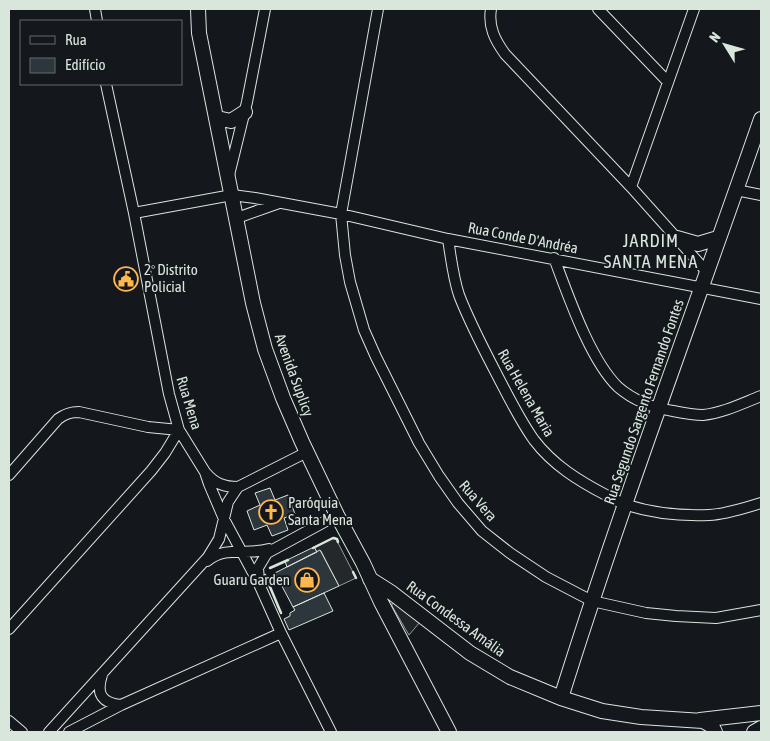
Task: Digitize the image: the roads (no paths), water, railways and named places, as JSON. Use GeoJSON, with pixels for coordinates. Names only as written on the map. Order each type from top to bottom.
{"type":"FeatureCollection","features":[{"type":"Feature","properties":{"kind":"street","name":"Avenida Suplicy"},"geometry":{"type":"LineString","coordinates":[[198,9],[199,33],[253,303],[265,349],[283,398],[337,515],[446,730]]}},
{"type":"Feature","properties":{"kind":"street"},"geometry":{"type":"LineString","coordinates":[[228,176],[245,112],[265,9]]}},
{"type":"Feature","properties":{"kind":"street","name":"Rua Vera"},"geometry":{"type":"LineString","coordinates":[[378,9],[341,214],[345,255],[350,282],[364,330],[398,401],[439,476],[458,503],[482,531],[510,553],[546,577],[592,601],[646,613],[676,616],[716,618],[761,610]]}},
{"type":"Feature","properties":{"kind":"street"},"geometry":{"type":"LineString","coordinates":[[491,9],[489,17],[491,31],[505,54],[631,187],[706,271]]}},
{"type":"Feature","properties":{"kind":"street"},"geometry":{"type":"LineString","coordinates":[[598,9],[668,82]]}},
{"type":"Feature","properties":{"kind":"street"},"geometry":{"type":"LineString","coordinates":[[631,187],[694,9]]}},
{"type":"Feature","properties":{"kind":"street","name":"Rua Mena"},"geometry":{"type":"LineString","coordinates":[[106,85],[134,213],[169,394],[179,430],[205,472],[224,519],[259,584],[281,633],[332,732]]}},
{"type":"Feature","properties":{"kind":"street"},"geometry":{"type":"LineString","coordinates":[[217,118],[231,121],[245,112]]}},
{"type":"Feature","properties":{"kind":"street","name":"Rua Segundo Sargento Fernando Fontes"},"geometry":{"type":"LineString","coordinates":[[562,698],[592,601],[706,271],[761,119]]}},
{"type":"Feature","properties":{"kind":"street"},"geometry":{"type":"LineString","coordinates":[[736,190],[761,195]]}},
{"type":"Feature","properties":{"kind":"street","name":"Rua Conde D'Andréa"},"geometry":{"type":"LineString","coordinates":[[134,213],[232,195],[266,199],[448,239],[761,299]]}},
{"type":"Feature","properties":{"kind":"street"},"geometry":{"type":"LineString","coordinates":[[237,218],[280,202]]}},
{"type":"Feature","properties":{"kind":"street"},"geometry":{"type":"LineString","coordinates":[[677,238],[698,244],[718,238]]}},
{"type":"Feature","properties":{"kind":"street","name":"Rua Helena Maria"},"geometry":{"type":"LineString","coordinates":[[448,239],[459,294],[476,334],[510,400],[534,440],[566,472],[625,505],[666,512],[686,515],[711,515],[731,512],[761,503]]}},
{"type":"Feature","properties":{"kind":"street"},"geometry":{"type":"LineString","coordinates":[[554,258],[578,321],[610,379],[627,394],[659,409],[691,415],[722,410],[761,396]]}},
{"type":"Feature","properties":{"kind":"street"},"geometry":{"type":"LineString","coordinates":[[9,475],[58,419],[73,412],[148,427],[179,430],[151,471],[9,629]]}},
{"type":"Feature","properties":{"kind":"street"},"geometry":{"type":"LineString","coordinates":[[49,732],[202,564],[219,539],[228,502],[238,487],[308,452]]}},
{"type":"Feature","properties":{"kind":"street"},"geometry":{"type":"LineString","coordinates":[[205,472],[210,478],[223,486],[238,487]]}},
{"type":"Feature","properties":{"kind":"street"},"geometry":{"type":"LineString","coordinates":[[202,564],[220,553],[259,553],[273,548],[337,515]]}},
{"type":"Feature","properties":{"kind":"street"},"geometry":{"type":"LineString","coordinates":[[259,584],[258,568],[267,553],[273,548]]}},
{"type":"Feature","properties":{"kind":"street","name":"Rua Condessa Amália"},"geometry":{"type":"LineString","coordinates":[[370,579],[392,593],[470,653],[510,677],[562,698],[602,711],[641,717],[698,720],[761,713]]}},
{"type":"Feature","properties":{"kind":"street"},"geometry":{"type":"LineString","coordinates":[[69,732],[121,705],[281,633]]}},
{"type":"Feature","properties":{"kind":"street"},"geometry":{"type":"LineString","coordinates":[[102,674],[99,684],[101,695],[110,703],[121,705]]}},
{"type":"Feature","properties":{"kind":"street"},"geometry":{"type":"LineString","coordinates":[[698,720],[709,724],[715,732]]}},
{"type":"Feature","properties":{"kind":"street"},"geometry":{"type":"LineString","coordinates":[[9,721],[22,732]]}},
{"type":"Feature","properties":{"kind":"street"},"geometry":{"type":"LineString","coordinates":[[754,732],[761,728]]}},
{"type":"Feature","properties":{"kind":"place","name":"2º Distrito Policial"},"geometry":{"type":"Point","coordinates":[126,279]}},
{"type":"Feature","properties":{"kind":"place","name":"Paróquia Santa Mena"},"geometry":{"type":"Point","coordinates":[271,512]}},
{"type":"Feature","properties":{"kind":"place","name":"Guaru Garden"},"geometry":{"type":"Point","coordinates":[307,580]}},
{"type":"Feature","properties":{"kind":"district","name":"JARDIM SANTA MENA"},"geometry":{"type":"Point","coordinates":[651,251]}}]}
